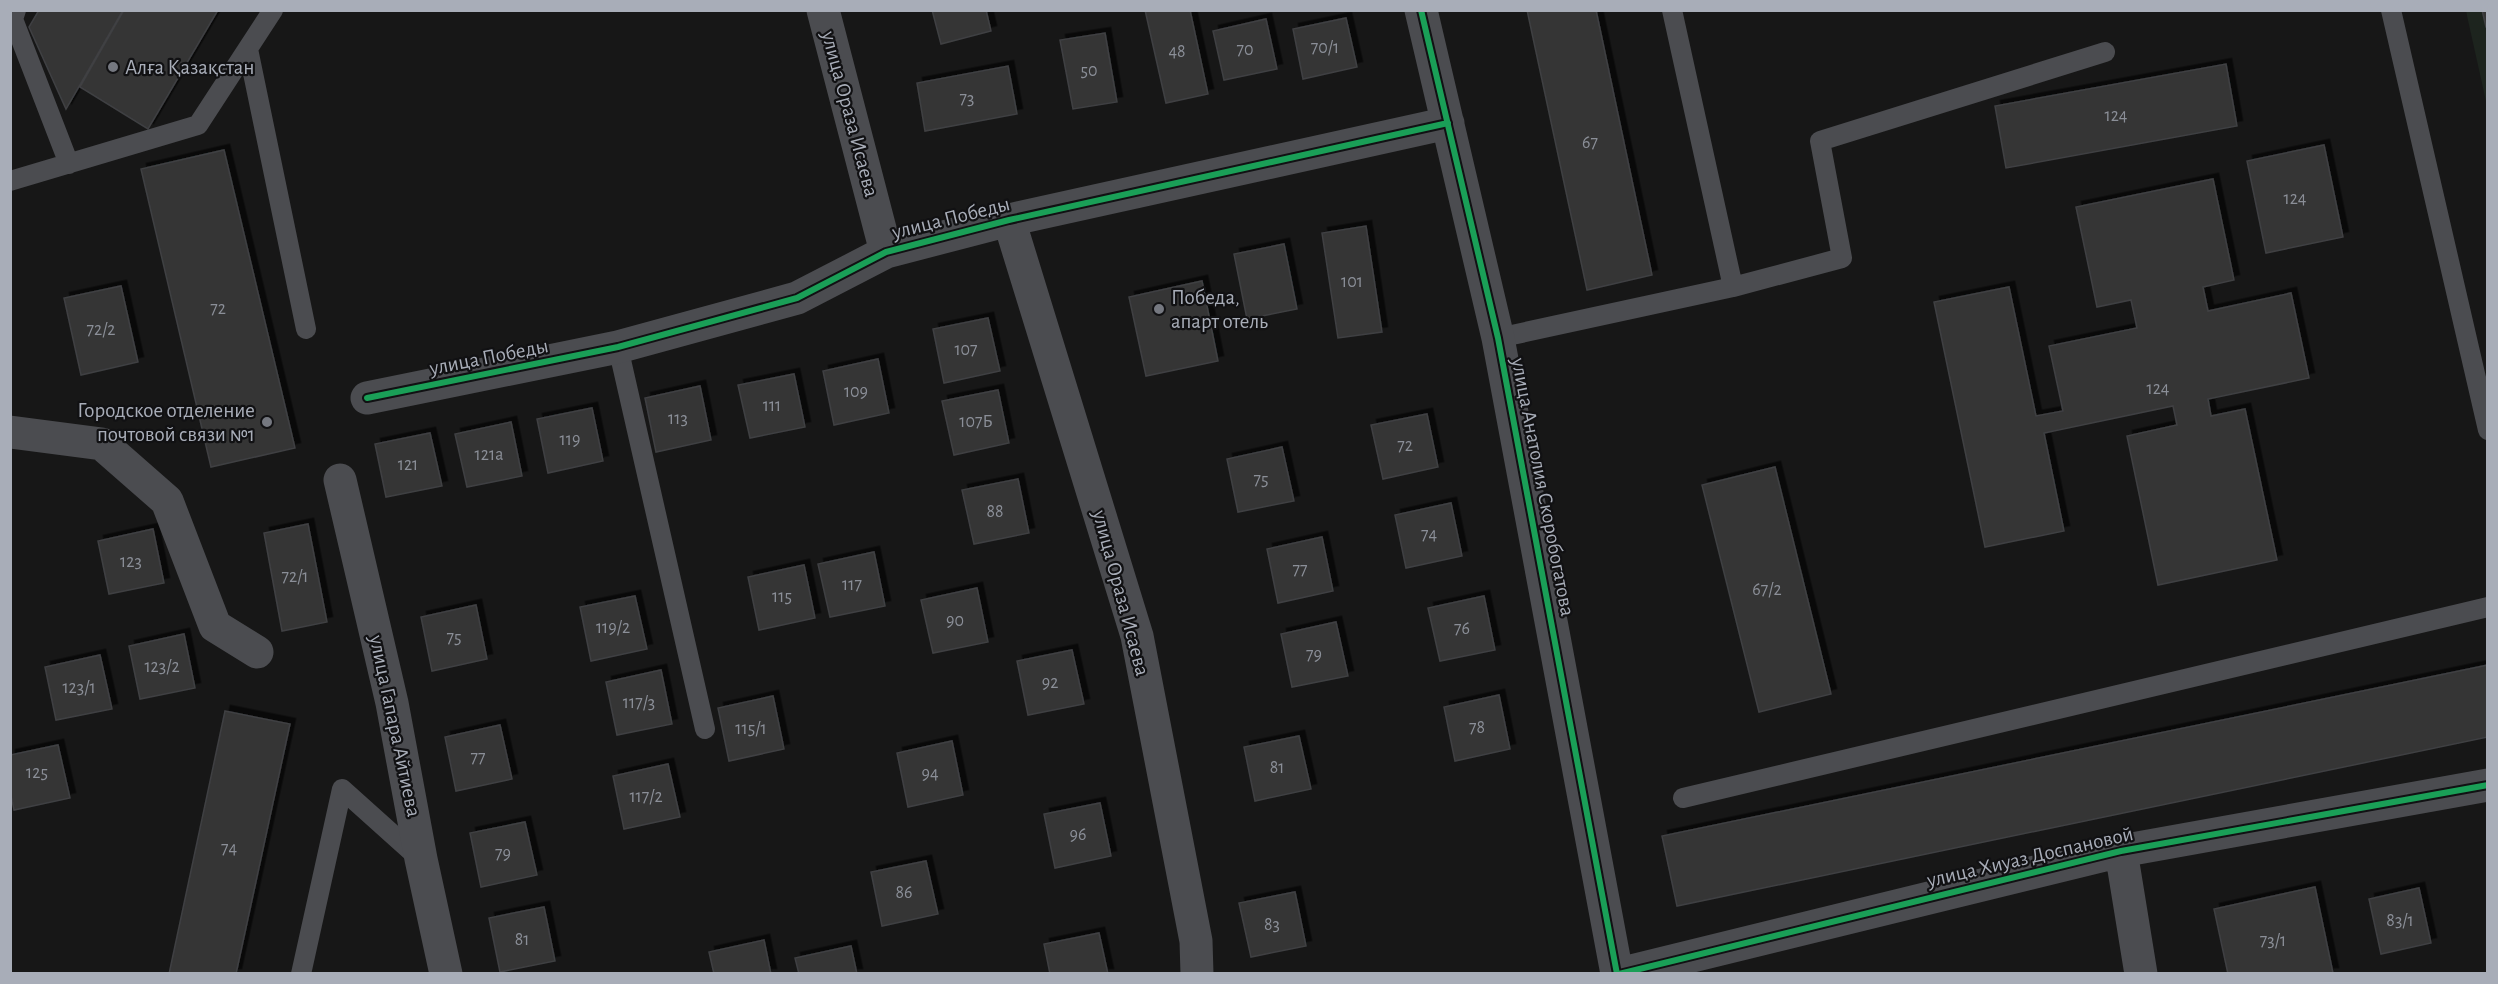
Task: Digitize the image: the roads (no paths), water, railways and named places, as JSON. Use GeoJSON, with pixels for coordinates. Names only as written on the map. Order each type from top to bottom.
{"type":"FeatureCollection","features":[{"type":"Feature","properties":{"kind":"street","name":"улица Ораза Исаева"},"geometry":{"type":"LineString","coordinates":[[823,10],[886,252]]}},
{"type":"Feature","properties":{"kind":"street","name":"улица Анатолия Скоробогатова"},"geometry":{"type":"LineString","coordinates":[[1421,10],[1498,338],[1618,974]]}},
{"type":"Feature","properties":{"kind":"street","name":"улица Победы"},"geometry":{"type":"LineString","coordinates":[[367,398],[618,347],[796,298],[886,252],[1009,220],[1448,123]]}},
{"type":"Feature","properties":{"kind":"street","name":"улица Ораза Исаева"},"geometry":{"type":"LineString","coordinates":[[1009,220],[1137,636],[1196,941],[1197,974]]}},
{"type":"Feature","properties":{"kind":"street"},"geometry":{"type":"LineString","coordinates":[[10,432],[102,444],[167,501],[215,626],[257,652]]}},
{"type":"Feature","properties":{"kind":"street","name":"улица Гапара Айтиева"},"geometry":{"type":"LineString","coordinates":[[340,480],[392,703],[421,859],[446,974]]}},
{"type":"Feature","properties":{"kind":"street","name":"улица Хиуаз Доспановой"},"geometry":{"type":"LineString","coordinates":[[1618,974],[2121,851],[2487,785]]}},
{"type":"Feature","properties":{"kind":"street"},"geometry":{"type":"LineString","coordinates":[[2121,851],[2141,974]]}},
{"type":"Feature","properties":{"kind":"lane"},"geometry":{"type":"LineString","coordinates":[[16,10],[13,19],[69,164]]}},
{"type":"Feature","properties":{"kind":"lane"},"geometry":{"type":"LineString","coordinates":[[10,181],[198,125],[273,10]]}},
{"type":"Feature","properties":{"kind":"lane"},"geometry":{"type":"LineString","coordinates":[[1672,10],[1733,287]]}},
{"type":"Feature","properties":{"kind":"lane"},"geometry":{"type":"LineString","coordinates":[[2391,10],[2487,430]]}},
{"type":"Feature","properties":{"kind":"lane"},"geometry":{"type":"LineString","coordinates":[[248,49],[306,329]]}},
{"type":"Feature","properties":{"kind":"lane"},"geometry":{"type":"LineString","coordinates":[[1498,338],[1733,287],[1842,258],[1820,141],[2105,52]]}},
{"type":"Feature","properties":{"kind":"lane"},"geometry":{"type":"LineString","coordinates":[[618,347],[705,729]]}},
{"type":"Feature","properties":{"kind":"lane"},"geometry":{"type":"LineString","coordinates":[[1683,798],[2487,606]]}},
{"type":"Feature","properties":{"kind":"lane"},"geometry":{"type":"LineString","coordinates":[[301,974],[342,789],[421,859]]}},
{"type":"Feature","properties":{"kind":"place","name":"Алға Қазақстан"},"geometry":{"type":"Point","coordinates":[113,67]}},
{"type":"Feature","properties":{"kind":"place","name":"Победа, апарт отель"},"geometry":{"type":"Point","coordinates":[1159,309]}},
{"type":"Feature","properties":{"kind":"place","name":"Городское отделение почтовой связи №1"},"geometry":{"type":"Point","coordinates":[267,422]}}]}
